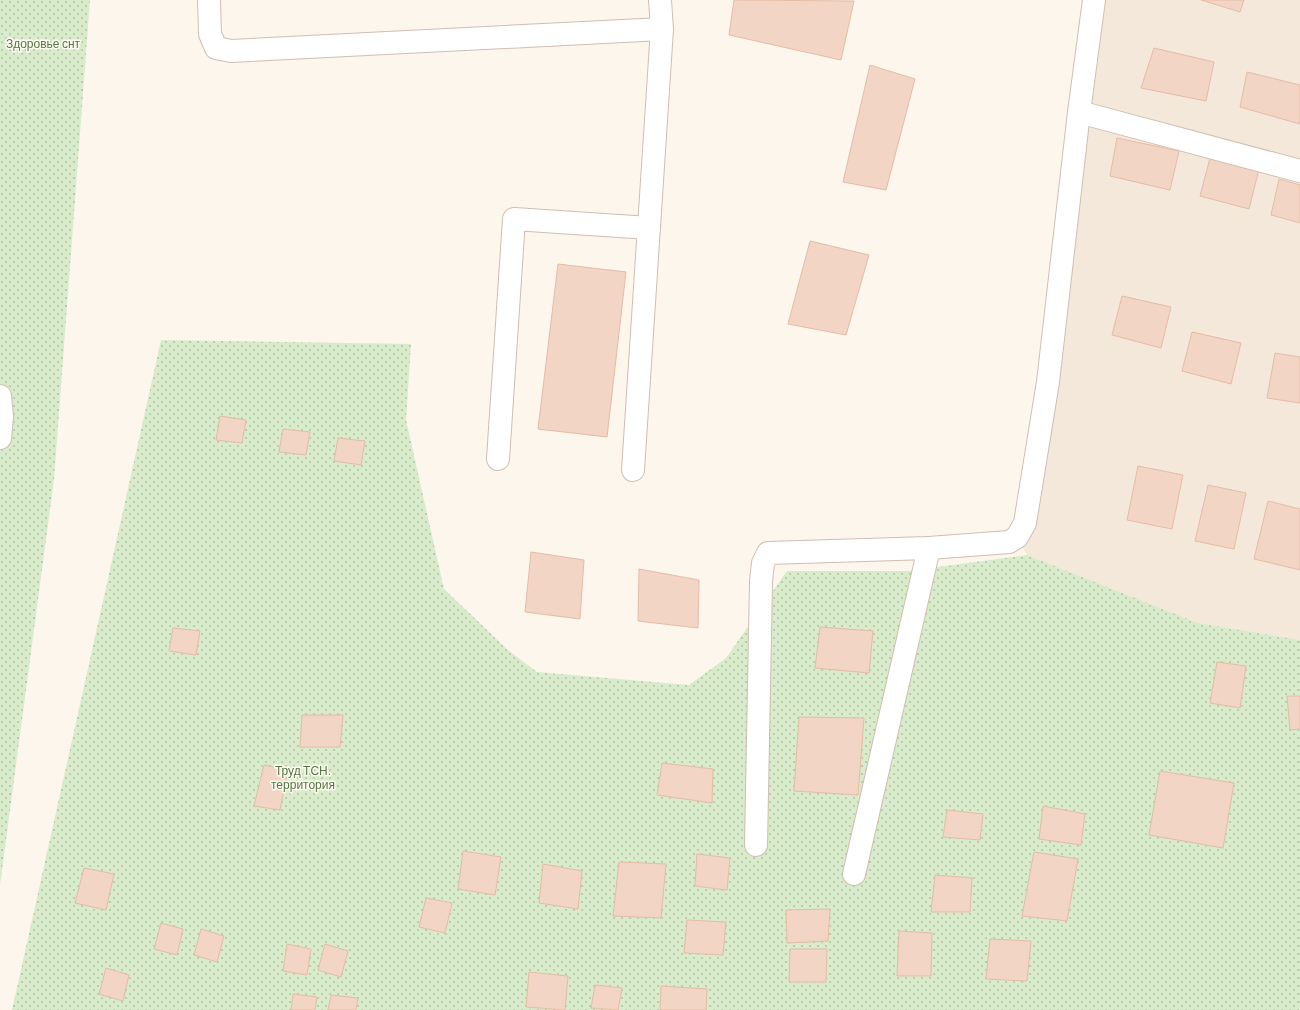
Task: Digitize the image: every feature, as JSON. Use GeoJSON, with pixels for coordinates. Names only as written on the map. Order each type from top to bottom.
{"type":"FeatureCollection","features":[{"type":"Feature","properties":{"kind":"street"},"geometry":{"type":"LineString","coordinates":[[209,0],[210,34],[216,48],[231,51],[662,29]]}},
{"type":"Feature","properties":{"kind":"street"},"geometry":{"type":"LineString","coordinates":[[633,470],[662,29],[660,0]]}},
{"type":"Feature","properties":{"kind":"street"},"geometry":{"type":"LineString","coordinates":[[756,845],[761,581],[763,563],[768,553],[929,548],[1009,542],[1017,537],[1025,523],[1048,382],[1079,112],[1094,0]]}},
{"type":"Feature","properties":{"kind":"street"},"geometry":{"type":"LineString","coordinates":[[1079,112],[1300,170]]}},
{"type":"Feature","properties":{"kind":"street"},"geometry":{"type":"LineString","coordinates":[[498,459],[514,219],[649,228]]}},
{"type":"Feature","properties":{"kind":"street"},"geometry":{"type":"LineString","coordinates":[[0,396],[2,417],[0,438]]}},
{"type":"Feature","properties":{"kind":"street"},"geometry":{"type":"LineString","coordinates":[[854,874],[929,548]]}},
{"type":"Feature","properties":{"kind":"shaded area"},"geometry":{"type":"Polygon","coordinates":[[[1094,0],[1300,0],[1300,640],[1198,623],[1027,555],[1017,537],[1094,0]]]}},
{"type":"Feature","properties":{"kind":"green space","name":"Здоровье снт"},"geometry":{"type":"Polygon","coordinates":[[[0,0],[90,0],[54,479],[0,885],[0,0]]]}},
{"type":"Feature","properties":{"kind":"green space","name":"Труд ТСН. территория"},"geometry":{"type":"Polygon","coordinates":[[[161,340],[411,344],[406,420],[444,589],[509,651],[537,672],[689,685],[726,658],[787,571],[908,571],[1027,555],[1198,623],[1300,640],[1300,1010],[12,1010],[161,340]]]}},
{"type":"Feature","properties":{"kind":"building"},"geometry":{"type":"Polygon","coordinates":[[[734,0],[854,1],[841,60],[729,35],[734,0]]]}},
{"type":"Feature","properties":{"kind":"building"},"geometry":{"type":"Polygon","coordinates":[[[1201,0],[1244,0],[1240,12],[1201,0]]]}},
{"type":"Feature","properties":{"kind":"building"},"geometry":{"type":"Polygon","coordinates":[[[1154,48],[1214,62],[1206,101],[1141,88],[1154,48]]]}},
{"type":"Feature","properties":{"kind":"building"},"geometry":{"type":"Polygon","coordinates":[[[870,65],[915,79],[886,190],[843,182],[870,65]]]}},
{"type":"Feature","properties":{"kind":"building"},"geometry":{"type":"Polygon","coordinates":[[[1247,72],[1300,85],[1300,124],[1240,107],[1247,72]]]}},
{"type":"Feature","properties":{"kind":"building"},"geometry":{"type":"Polygon","coordinates":[[[1117,138],[1179,151],[1170,190],[1110,176],[1117,138]]]}},
{"type":"Feature","properties":{"kind":"building"},"geometry":{"type":"Polygon","coordinates":[[[1210,158],[1259,169],[1249,209],[1200,196],[1210,158]]]}},
{"type":"Feature","properties":{"kind":"building"},"geometry":{"type":"Polygon","coordinates":[[[1279,179],[1300,185],[1300,223],[1271,215],[1279,179]]]}},
{"type":"Feature","properties":{"kind":"building"},"geometry":{"type":"Polygon","coordinates":[[[810,241],[869,255],[846,335],[788,324],[810,241]]]}},
{"type":"Feature","properties":{"kind":"building"},"geometry":{"type":"Polygon","coordinates":[[[558,264],[626,272],[607,437],[538,429],[558,264]]]}},
{"type":"Feature","properties":{"kind":"building"},"geometry":{"type":"Polygon","coordinates":[[[1122,296],[1171,307],[1161,348],[1112,335],[1122,296]]]}},
{"type":"Feature","properties":{"kind":"building"},"geometry":{"type":"Polygon","coordinates":[[[1192,332],[1241,343],[1231,384],[1182,371],[1192,332]]]}},
{"type":"Feature","properties":{"kind":"building"},"geometry":{"type":"Polygon","coordinates":[[[1275,353],[1300,357],[1300,403],[1267,398],[1275,353]]]}},
{"type":"Feature","properties":{"kind":"building"},"geometry":{"type":"Polygon","coordinates":[[[220,416],[246,420],[242,443],[216,440],[220,416]]]}},
{"type":"Feature","properties":{"kind":"building"},"geometry":{"type":"Polygon","coordinates":[[[283,429],[310,432],[306,455],[279,452],[283,429]]]}},
{"type":"Feature","properties":{"kind":"building"},"geometry":{"type":"Polygon","coordinates":[[[338,438],[365,441],[361,465],[334,461],[338,438]]]}},
{"type":"Feature","properties":{"kind":"building"},"geometry":{"type":"Polygon","coordinates":[[[1138,466],[1183,475],[1172,529],[1127,520],[1138,466]]]}},
{"type":"Feature","properties":{"kind":"building"},"geometry":{"type":"Polygon","coordinates":[[[1208,485],[1246,493],[1234,549],[1195,541],[1208,485]]]}},
{"type":"Feature","properties":{"kind":"building"},"geometry":{"type":"Polygon","coordinates":[[[1268,501],[1300,509],[1300,570],[1254,559],[1268,501]]]}},
{"type":"Feature","properties":{"kind":"building"},"geometry":{"type":"Polygon","coordinates":[[[531,552],[584,560],[580,619],[525,612],[531,552]]]}},
{"type":"Feature","properties":{"kind":"building"},"geometry":{"type":"Polygon","coordinates":[[[639,569],[699,580],[698,628],[638,621],[639,569]]]}},
{"type":"Feature","properties":{"kind":"building"},"geometry":{"type":"Polygon","coordinates":[[[820,627],[873,631],[869,673],[815,668],[820,627]]]}},
{"type":"Feature","properties":{"kind":"building"},"geometry":{"type":"Polygon","coordinates":[[[173,628],[200,631],[196,655],[169,651],[173,628]]]}},
{"type":"Feature","properties":{"kind":"building"},"geometry":{"type":"Polygon","coordinates":[[[1217,662],[1246,666],[1240,708],[1210,703],[1217,662]]]}},
{"type":"Feature","properties":{"kind":"building"},"geometry":{"type":"Polygon","coordinates":[[[1287,696],[1300,696],[1300,729],[1290,730],[1287,696]]]}},
{"type":"Feature","properties":{"kind":"building"},"geometry":{"type":"Polygon","coordinates":[[[302,715],[343,715],[340,747],[300,747],[302,715]]]}},
{"type":"Feature","properties":{"kind":"building"},"geometry":{"type":"Polygon","coordinates":[[[799,717],[864,718],[858,795],[794,791],[799,717]]]}},
{"type":"Feature","properties":{"kind":"building"},"geometry":{"type":"Polygon","coordinates":[[[662,763],[713,769],[712,803],[657,795],[662,763]]]}},
{"type":"Feature","properties":{"kind":"building"},"geometry":{"type":"Polygon","coordinates":[[[264,765],[288,770],[280,810],[254,806],[264,765]]]}},
{"type":"Feature","properties":{"kind":"building"},"geometry":{"type":"Polygon","coordinates":[[[1160,771],[1234,783],[1223,848],[1149,835],[1160,771]]]}},
{"type":"Feature","properties":{"kind":"building"},"geometry":{"type":"Polygon","coordinates":[[[1043,806],[1085,814],[1081,845],[1039,839],[1043,806]]]}},
{"type":"Feature","properties":{"kind":"building"},"geometry":{"type":"Polygon","coordinates":[[[947,810],[983,814],[980,840],[943,837],[947,810]]]}},
{"type":"Feature","properties":{"kind":"building"},"geometry":{"type":"Polygon","coordinates":[[[463,851],[501,857],[495,895],[458,889],[463,851]]]}},
{"type":"Feature","properties":{"kind":"building"},"geometry":{"type":"Polygon","coordinates":[[[1034,852],[1078,859],[1067,921],[1022,916],[1034,852]]]}},
{"type":"Feature","properties":{"kind":"building"},"geometry":{"type":"Polygon","coordinates":[[[697,854],[730,858],[727,890],[695,886],[697,854]]]}},
{"type":"Feature","properties":{"kind":"building"},"geometry":{"type":"Polygon","coordinates":[[[619,862],[666,864],[661,918],[613,916],[619,862]]]}},
{"type":"Feature","properties":{"kind":"building"},"geometry":{"type":"Polygon","coordinates":[[[543,864],[582,871],[578,909],[539,903],[543,864]]]}},
{"type":"Feature","properties":{"kind":"building"},"geometry":{"type":"Polygon","coordinates":[[[84,868],[114,874],[106,910],[75,903],[84,868]]]}},
{"type":"Feature","properties":{"kind":"building"},"geometry":{"type":"Polygon","coordinates":[[[935,875],[972,878],[970,912],[931,912],[935,875]]]}},
{"type":"Feature","properties":{"kind":"building"},"geometry":{"type":"Polygon","coordinates":[[[426,898],[452,903],[445,933],[419,927],[426,898]]]}},
{"type":"Feature","properties":{"kind":"building"},"geometry":{"type":"Polygon","coordinates":[[[830,909],[828,941],[787,943],[786,910],[830,909]]]}},
{"type":"Feature","properties":{"kind":"building"},"geometry":{"type":"Polygon","coordinates":[[[687,920],[726,922],[723,955],[684,953],[687,920]]]}},
{"type":"Feature","properties":{"kind":"building"},"geometry":{"type":"Polygon","coordinates":[[[161,923],[183,929],[177,955],[154,949],[161,923]]]}},
{"type":"Feature","properties":{"kind":"building"},"geometry":{"type":"Polygon","coordinates":[[[201,929],[224,936],[217,962],[194,955],[201,929]]]}},
{"type":"Feature","properties":{"kind":"building"},"geometry":{"type":"Polygon","coordinates":[[[899,931],[932,933],[931,976],[897,976],[899,931]]]}},
{"type":"Feature","properties":{"kind":"building"},"geometry":{"type":"Polygon","coordinates":[[[990,939],[1031,941],[1027,981],[986,979],[990,939]]]}},
{"type":"Feature","properties":{"kind":"building"},"geometry":{"type":"Polygon","coordinates":[[[287,944],[311,949],[307,975],[283,971],[287,944]]]}},
{"type":"Feature","properties":{"kind":"building"},"geometry":{"type":"Polygon","coordinates":[[[325,944],[348,951],[341,977],[318,970],[325,944]]]}},
{"type":"Feature","properties":{"kind":"building"},"geometry":{"type":"Polygon","coordinates":[[[790,949],[827,949],[826,982],[789,982],[790,949]]]}},
{"type":"Feature","properties":{"kind":"building"},"geometry":{"type":"Polygon","coordinates":[[[106,968],[129,975],[123,1001],[99,994],[106,968]]]}},
{"type":"Feature","properties":{"kind":"building"},"geometry":{"type":"Polygon","coordinates":[[[529,972],[568,976],[565,1010],[526,1007],[529,972]]]}},
{"type":"Feature","properties":{"kind":"building"},"geometry":{"type":"Polygon","coordinates":[[[595,985],[622,988],[618,1010],[591,1008],[595,985]]]}},
{"type":"Feature","properties":{"kind":"building"},"geometry":{"type":"Polygon","coordinates":[[[661,986],[707,989],[706,1010],[660,1010],[661,986]]]}},
{"type":"Feature","properties":{"kind":"building"},"geometry":{"type":"Polygon","coordinates":[[[293,994],[317,997],[315,1010],[291,1010],[293,994]]]}},
{"type":"Feature","properties":{"kind":"building"},"geometry":{"type":"Polygon","coordinates":[[[331,995],[358,998],[356,1010],[328,1010],[331,995]]]}}]}
